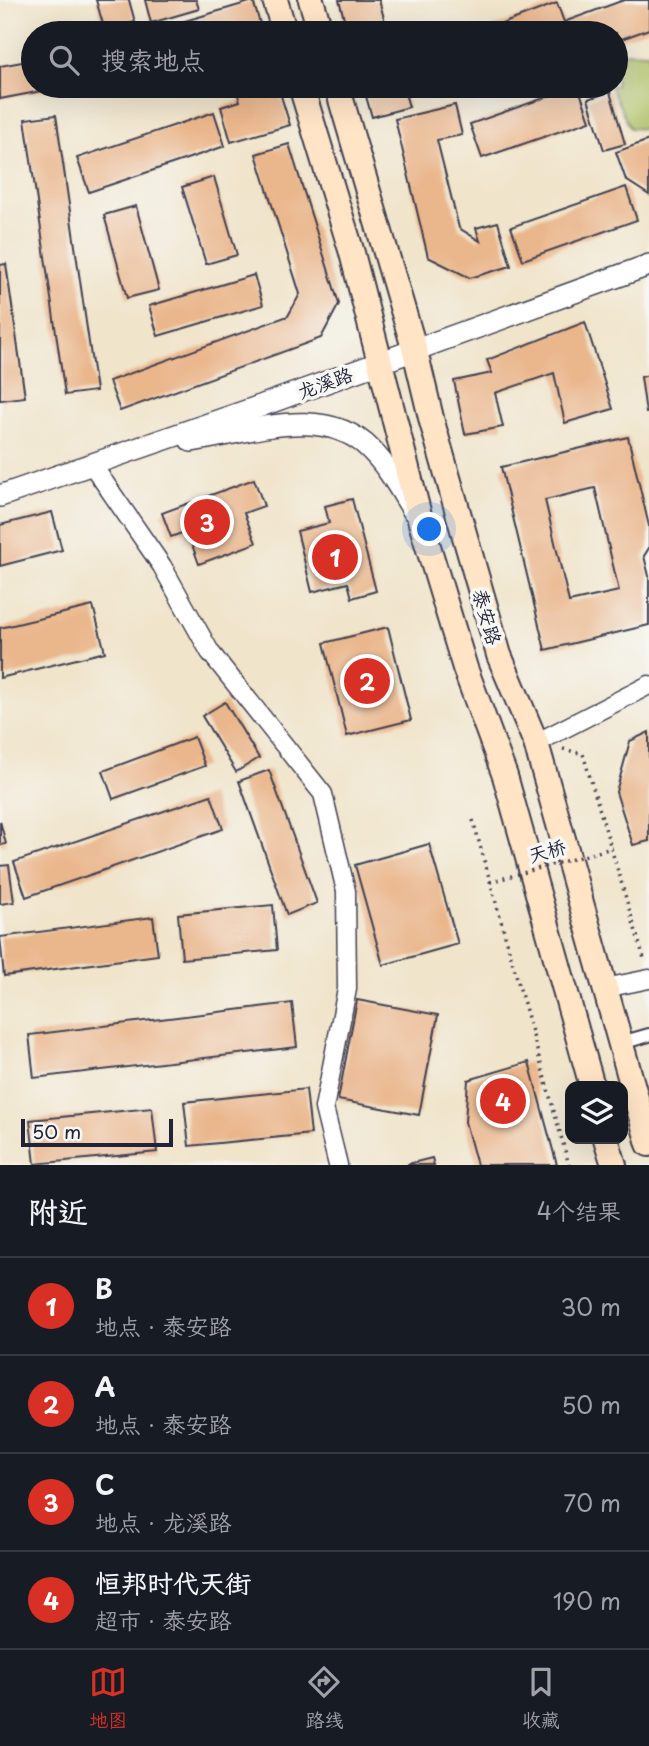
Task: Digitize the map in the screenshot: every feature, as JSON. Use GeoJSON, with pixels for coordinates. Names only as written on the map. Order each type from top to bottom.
{"type":"FeatureCollection","features":[{"type":"Feature","properties":{"kind":"main road"},"geometry":{"type":"LineString","coordinates":[[275,0],[281,21]]}},
{"type":"Feature","properties":{"kind":"main road"},"geometry":{"type":"LineString","coordinates":[[311,0],[317,21]]}},
{"type":"Feature","properties":{"kind":"main road","name":"泰安路"},"geometry":{"type":"LineString","coordinates":[[305,98],[352,253],[421,523],[465,668],[505,776],[591,1081]]}},
{"type":"Feature","properties":{"kind":"main road","name":"泰安路"},"geometry":{"type":"LineString","coordinates":[[341,98],[415,351],[432,422],[499,655],[536,743],[649,1144]]}},
{"type":"Feature","properties":{"kind":"main road"},"geometry":{"type":"LineString","coordinates":[[608,1144],[614,1165]]}},
{"type":"Feature","properties":{"kind":"street","name":"龙溪路"},"geometry":{"type":"LineString","coordinates":[[0,496],[147,447],[649,265]]}},
{"type":"Feature","properties":{"kind":"street"},"geometry":{"type":"LineString","coordinates":[[147,447],[292,424],[332,426],[355,436],[370,448],[421,523]]}},
{"type":"Feature","properties":{"kind":"street"},"geometry":{"type":"LineString","coordinates":[[93,466],[162,566],[209,652],[323,794],[346,891],[347,989],[324,1108],[338,1165]]}},
{"type":"Feature","properties":{"kind":"street"},"geometry":{"type":"LineString","coordinates":[[536,743],[649,685]]}},
{"type":"Feature","properties":{"kind":"street"},"geometry":{"type":"LineString","coordinates":[[606,988],[647,972]]}},
{"type":"Feature","properties":{"kind":"street"},"geometry":{"type":"LineString","coordinates":[[621,1043],[649,1035]]}},
{"type":"Feature","properties":{"kind":"path"},"geometry":{"type":"LineString","coordinates":[[536,743],[583,754],[596,789],[647,972]]}},
{"type":"Feature","properties":{"kind":"path"},"geometry":{"type":"LineString","coordinates":[[473,820],[569,1165]]}},
{"type":"Feature","properties":{"kind":"path","name":"天桥"},"geometry":{"type":"LineString","coordinates":[[491,882],[612,848]]}},
{"type":"Feature","properties":{"kind":"green space"},"geometry":{"type":"Polygon","coordinates":[[[628,52],[649,53],[649,129],[630,128],[616,98],[628,98],[628,52]]]}},
{"type":"Feature","properties":{"kind":"building"},"geometry":{"type":"Polygon","coordinates":[[[96,0],[129,0],[135,21],[102,21],[96,0]]]}},
{"type":"Feature","properties":{"kind":"building"},"geometry":{"type":"Polygon","coordinates":[[[145,0],[196,0],[199,9],[150,21],[145,0]]]}},
{"type":"Feature","properties":{"kind":"building"},"geometry":{"type":"Polygon","coordinates":[[[339,0],[379,0],[385,21],[345,21],[339,0]]]}},
{"type":"Feature","properties":{"kind":"building"},"geometry":{"type":"Polygon","coordinates":[[[624,0],[649,0],[649,29],[628,37],[628,21],[567,21],[624,0]]]}},
{"type":"Feature","properties":{"kind":"building"},"geometry":{"type":"Polygon","coordinates":[[[253,1],[259,21],[185,21],[253,1]]]}},
{"type":"Feature","properties":{"kind":"building"},"geometry":{"type":"Polygon","coordinates":[[[557,3],[564,21],[510,21],[557,3]]]}},
{"type":"Feature","properties":{"kind":"building"},"geometry":{"type":"Polygon","coordinates":[[[21,62],[21,95],[0,99],[0,66],[21,62]]]}},
{"type":"Feature","properties":{"kind":"building"},"geometry":{"type":"Polygon","coordinates":[[[239,98],[282,98],[290,125],[231,142],[221,107],[240,101],[239,98]]]}},
{"type":"Feature","properties":{"kind":"building"},"geometry":{"type":"Polygon","coordinates":[[[366,98],[406,98],[409,107],[372,117],[366,98]]]}},
{"type":"Feature","properties":{"kind":"building"},"geometry":{"type":"Polygon","coordinates":[[[544,98],[582,98],[590,121],[482,158],[470,124],[544,98]]]}},
{"type":"Feature","properties":{"kind":"building"},"geometry":{"type":"Polygon","coordinates":[[[612,98],[625,144],[604,150],[588,99],[612,98]]]}},
{"type":"Feature","properties":{"kind":"building"},"geometry":{"type":"Polygon","coordinates":[[[455,105],[462,135],[437,140],[459,228],[480,241],[476,228],[498,222],[511,266],[470,278],[428,257],[395,119],[455,105]]]}},
{"type":"Feature","properties":{"kind":"building"},"geometry":{"type":"Polygon","coordinates":[[[214,112],[225,146],[89,192],[77,158],[214,112]]]}},
{"type":"Feature","properties":{"kind":"building"},"geometry":{"type":"Polygon","coordinates":[[[56,115],[96,391],[65,395],[25,119],[56,115]]]}},
{"type":"Feature","properties":{"kind":"building"},"geometry":{"type":"Polygon","coordinates":[[[649,140],[649,195],[626,180],[616,152],[649,140]]]}},
{"type":"Feature","properties":{"kind":"building"},"geometry":{"type":"Polygon","coordinates":[[[289,144],[339,304],[321,338],[120,411],[109,381],[288,316],[300,294],[256,154],[289,144]]]}},
{"type":"Feature","properties":{"kind":"building"},"geometry":{"type":"Polygon","coordinates":[[[214,177],[237,255],[206,264],[182,187],[214,177]]]}},
{"type":"Feature","properties":{"kind":"building"},"geometry":{"type":"Polygon","coordinates":[[[626,187],[637,220],[523,260],[511,227],[626,187]]]}},
{"type":"Feature","properties":{"kind":"building"},"geometry":{"type":"Polygon","coordinates":[[[136,206],[159,290],[127,298],[104,215],[136,206]]]}},
{"type":"Feature","properties":{"kind":"building"},"geometry":{"type":"Polygon","coordinates":[[[6,264],[25,397],[0,400],[0,265],[6,264]]]}},
{"type":"Feature","properties":{"kind":"building"},"geometry":{"type":"Polygon","coordinates":[[[254,275],[263,305],[158,336],[149,306],[254,275]]]}},
{"type":"Feature","properties":{"kind":"building"},"geometry":{"type":"Polygon","coordinates":[[[585,322],[613,409],[565,423],[554,373],[495,393],[503,427],[465,434],[454,381],[492,373],[487,360],[585,322]]]}},
{"type":"Feature","properties":{"kind":"building"},"geometry":{"type":"Polygon","coordinates":[[[649,375],[649,412],[646,413],[641,377],[649,375]]]}},
{"type":"Feature","properties":{"kind":"building"},"geometry":{"type":"Polygon","coordinates":[[[628,437],[649,526],[649,548],[644,556],[649,576],[649,625],[545,650],[501,467],[628,437]],[[595,488],[545,500],[569,602],[619,591],[595,488]]]}},
{"type":"Feature","properties":{"kind":"building"},"geometry":{"type":"Polygon","coordinates":[[[254,479],[264,506],[244,513],[256,543],[199,564],[187,531],[171,537],[162,513],[254,479]]]}},
{"type":"Feature","properties":{"kind":"building"},"geometry":{"type":"Polygon","coordinates":[[[352,499],[376,591],[352,598],[348,583],[312,592],[297,531],[329,523],[325,506],[352,499]]]}},
{"type":"Feature","properties":{"kind":"building"},"geometry":{"type":"Polygon","coordinates":[[[52,512],[62,550],[0,566],[0,525],[52,512]]]}},
{"type":"Feature","properties":{"kind":"building"},"geometry":{"type":"Polygon","coordinates":[[[93,606],[105,652],[0,678],[0,628],[93,606]]]}},
{"type":"Feature","properties":{"kind":"building"},"geometry":{"type":"Polygon","coordinates":[[[388,627],[411,720],[347,736],[324,643],[388,627]]]}},
{"type":"Feature","properties":{"kind":"building"},"geometry":{"type":"Polygon","coordinates":[[[225,702],[259,758],[236,772],[202,716],[225,702]]]}},
{"type":"Feature","properties":{"kind":"building"},"geometry":{"type":"Polygon","coordinates":[[[649,732],[649,841],[633,845],[616,792],[630,741],[649,732]]]}},
{"type":"Feature","properties":{"kind":"building"},"geometry":{"type":"Polygon","coordinates":[[[194,737],[205,766],[113,799],[103,771],[194,737]]]}},
{"type":"Feature","properties":{"kind":"building"},"geometry":{"type":"Polygon","coordinates":[[[269,770],[317,903],[287,915],[239,781],[269,770]]]}},
{"type":"Feature","properties":{"kind":"building"},"geometry":{"type":"Polygon","coordinates":[[[211,795],[223,829],[26,897],[14,862],[211,795]]]}},
{"type":"Feature","properties":{"kind":"building"},"geometry":{"type":"Polygon","coordinates":[[[0,821],[6,844],[0,845],[0,821]]]}},
{"type":"Feature","properties":{"kind":"building"},"geometry":{"type":"Polygon","coordinates":[[[429,844],[458,944],[383,965],[355,865],[429,844]]]}},
{"type":"Feature","properties":{"kind":"building"},"geometry":{"type":"Polygon","coordinates":[[[9,865],[14,902],[0,904],[0,866],[9,865]]]}},
{"type":"Feature","properties":{"kind":"building"},"geometry":{"type":"Polygon","coordinates":[[[273,905],[277,950],[182,959],[178,914],[273,905]]]}},
{"type":"Feature","properties":{"kind":"building"},"geometry":{"type":"Polygon","coordinates":[[[153,917],[158,955],[4,976],[0,937],[153,917]]]}},
{"type":"Feature","properties":{"kind":"building"},"geometry":{"type":"Polygon","coordinates":[[[357,1000],[438,1015],[419,1115],[338,1100],[357,1000]]]}},
{"type":"Feature","properties":{"kind":"building"},"geometry":{"type":"Polygon","coordinates":[[[292,1003],[297,1047],[34,1078],[29,1035],[292,1003]]]}},
{"type":"Feature","properties":{"kind":"building"},"geometry":{"type":"Polygon","coordinates":[[[529,1062],[557,1165],[477,1165],[465,1122],[468,1080],[529,1062]]]}},
{"type":"Feature","properties":{"kind":"building"},"geometry":{"type":"Polygon","coordinates":[[[306,1089],[311,1134],[189,1146],[184,1102],[306,1089]]]}},
{"type":"Feature","properties":{"kind":"building"},"geometry":{"type":"Polygon","coordinates":[[[152,1108],[157,1152],[35,1164],[30,1120],[152,1108]]]}},
{"type":"Feature","properties":{"kind":"building"},"geometry":{"type":"Polygon","coordinates":[[[432,1158],[434,1165],[408,1165],[408,1164],[432,1158]]]}},
{"type":"Feature","properties":{"kind":"place","name":"C"},"geometry":{"type":"Point","coordinates":[207,522]}},
{"type":"Feature","properties":{"kind":"place","name":"B"},"geometry":{"type":"Point","coordinates":[335,557]}},
{"type":"Feature","properties":{"kind":"place","name":"A"},"geometry":{"type":"Point","coordinates":[367,681]}},
{"type":"Feature","properties":{"kind":"place","name":"恒邦时代天街"},"geometry":{"type":"Point","coordinates":[503,1101]}}]}
